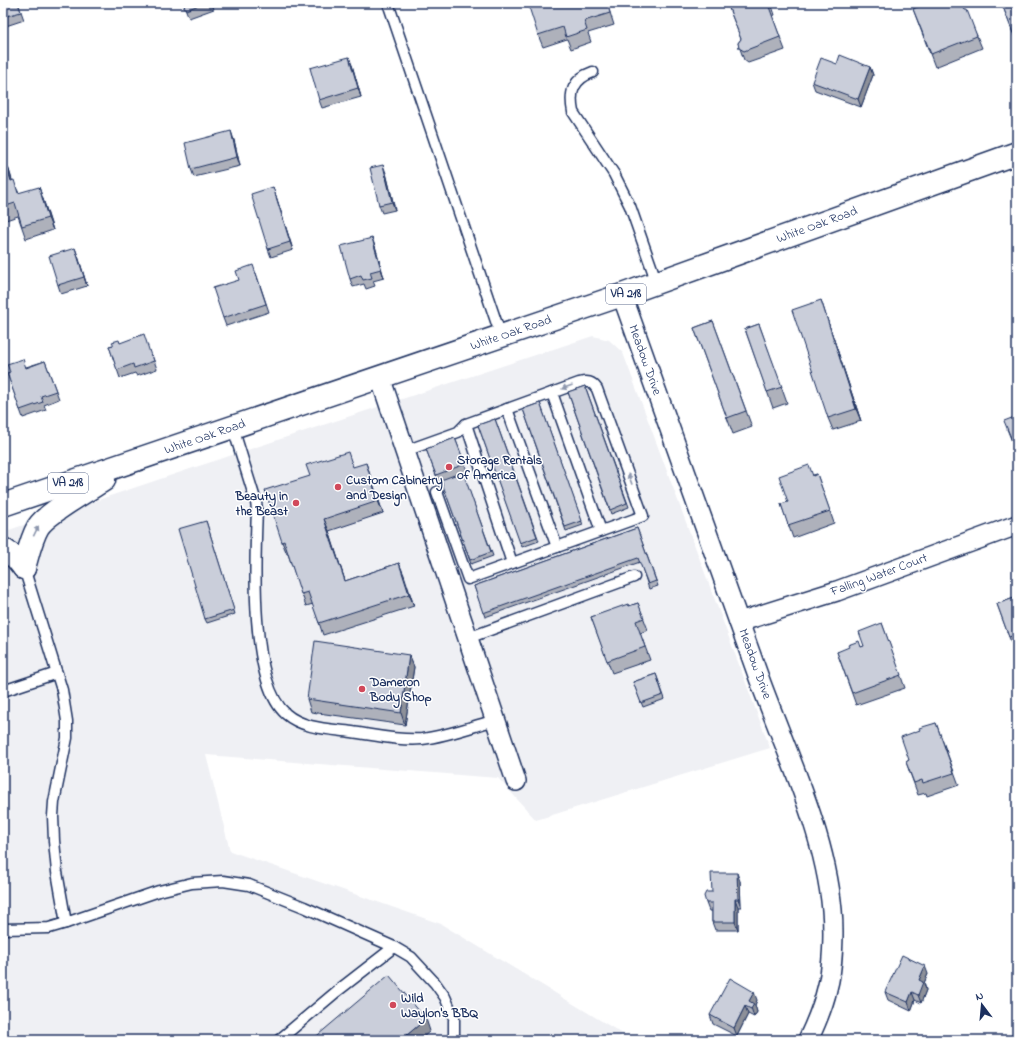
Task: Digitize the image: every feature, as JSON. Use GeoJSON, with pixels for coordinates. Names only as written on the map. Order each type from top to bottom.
{"type":"FeatureCollection","features":[{"type":"Feature","properties":{"kind":"main road","name":"White Oak Road"},"geometry":{"type":"LineString","coordinates":[[3,505],[657,283],[1017,153]]}},
{"type":"Feature","properties":{"kind":"main road"},"geometry":{"type":"LineString","coordinates":[[24,568],[30,547],[39,525],[48,516],[133,462]]}},
{"type":"Feature","properties":{"kind":"main road"},"geometry":{"type":"LineString","coordinates":[[3,549],[16,558],[24,568]]}},
{"type":"Feature","properties":{"kind":"street","name":"Meadow Drive"},"geometry":{"type":"LineString","coordinates":[[622,295],[739,622],[811,817],[826,873],[832,911],[832,949],[828,987],[817,1021],[808,1040]]}},
{"type":"Feature","properties":{"kind":"street"},"geometry":{"type":"LineString","coordinates":[[380,377],[516,782]]}},
{"type":"Feature","properties":{"kind":"street","name":"Falling Water Court"},"geometry":{"type":"LineString","coordinates":[[739,622],[836,591],[1017,525]]}},
{"type":"Feature","properties":{"kind":"lane"},"geometry":{"type":"LineString","coordinates":[[388,3],[501,336]]}},
{"type":"Feature","properties":{"kind":"lane"},"geometry":{"type":"LineString","coordinates":[[593,72],[579,79],[572,89],[571,100],[573,112],[614,174],[630,206],[657,283]]}},
{"type":"Feature","properties":{"kind":"lane"},"geometry":{"type":"LineString","coordinates":[[405,451],[458,432],[466,424],[584,382],[589,382],[594,384],[643,516],[468,578],[437,492]]}},
{"type":"Feature","properties":{"kind":"lane"},"geometry":{"type":"LineString","coordinates":[[552,393],[601,531]]}},
{"type":"Feature","properties":{"kind":"lane"},"geometry":{"type":"LineString","coordinates":[[507,409],[557,547]]}},
{"type":"Feature","properties":{"kind":"lane"},"geometry":{"type":"LineString","coordinates":[[466,424],[512,563]]}},
{"type":"Feature","properties":{"kind":"lane"},"geometry":{"type":"LineString","coordinates":[[232,428],[257,506],[256,576],[259,647],[265,675],[271,691],[279,706],[286,714],[296,720],[314,727],[420,739],[441,736],[495,720]]}},
{"type":"Feature","properties":{"kind":"lane"},"geometry":{"type":"LineString","coordinates":[[24,568],[58,673],[65,703],[67,738],[54,802],[54,841],[57,872],[66,923]]}},
{"type":"Feature","properties":{"kind":"lane"},"geometry":{"type":"LineString","coordinates":[[468,638],[634,577]]}},
{"type":"Feature","properties":{"kind":"lane"},"geometry":{"type":"LineString","coordinates":[[3,691],[58,673]]}},
{"type":"Feature","properties":{"kind":"lane"},"geometry":{"type":"LineString","coordinates":[[3,929],[49,928],[177,886],[208,882],[236,882],[248,885],[304,907],[394,947],[411,957],[435,982],[445,997],[454,1018],[454,1040]]}},
{"type":"Feature","properties":{"kind":"lane"},"geometry":{"type":"LineString","coordinates":[[279,1040],[336,992],[394,947]]}},
{"type":"Feature","properties":{"kind":"shaded area"},"geometry":{"type":"Polygon","coordinates":[[[593,336],[609,340],[623,353],[770,748],[536,820],[498,778],[206,755],[230,851],[441,924],[623,1034],[616,1040],[3,1040],[3,532],[593,336]]]}},
{"type":"Feature","properties":{"kind":"building"},"geometry":{"type":"Polygon","coordinates":[[[3,3],[18,3],[21,12],[3,17],[3,3]]]}},
{"type":"Feature","properties":{"kind":"building"},"geometry":{"type":"Polygon","coordinates":[[[183,3],[204,3],[186,10],[183,3]]]}},
{"type":"Feature","properties":{"kind":"building"},"geometry":{"type":"Polygon","coordinates":[[[542,3],[607,3],[610,13],[584,21],[587,30],[566,37],[563,27],[538,35],[529,7],[542,3]]]}},
{"type":"Feature","properties":{"kind":"building"},"geometry":{"type":"Polygon","coordinates":[[[727,3],[771,3],[768,4],[780,37],[744,51],[739,48],[738,43],[741,39],[727,3]]]}},
{"type":"Feature","properties":{"kind":"building"},"geometry":{"type":"Polygon","coordinates":[[[927,3],[962,3],[965,10],[967,10],[977,36],[931,54],[913,9],[927,3]]]}},
{"type":"Feature","properties":{"kind":"building"},"geometry":{"type":"Polygon","coordinates":[[[1017,3],[1017,32],[1013,33],[1002,4],[1017,3]]]}},
{"type":"Feature","properties":{"kind":"building"},"geometry":{"type":"Polygon","coordinates":[[[840,55],[870,67],[858,99],[812,82],[821,58],[837,64],[840,55]]]}},
{"type":"Feature","properties":{"kind":"building"},"geometry":{"type":"Polygon","coordinates":[[[349,57],[358,88],[319,100],[310,68],[349,57]]]}},
{"type":"Feature","properties":{"kind":"building"},"geometry":{"type":"Polygon","coordinates":[[[231,131],[237,157],[191,169],[185,143],[231,131]]]}},
{"type":"Feature","properties":{"kind":"building"},"geometry":{"type":"Polygon","coordinates":[[[3,158],[11,181],[14,180],[18,193],[39,187],[48,218],[22,226],[15,203],[3,207],[3,158]]]}},
{"type":"Feature","properties":{"kind":"building"},"geometry":{"type":"Polygon","coordinates":[[[383,165],[392,202],[379,205],[370,168],[383,165]]]}},
{"type":"Feature","properties":{"kind":"building"},"geometry":{"type":"Polygon","coordinates":[[[273,187],[290,242],[268,249],[251,194],[273,187]]]}},
{"type":"Feature","properties":{"kind":"building"},"geometry":{"type":"Polygon","coordinates":[[[372,238],[381,269],[370,272],[372,278],[363,280],[361,275],[350,279],[341,246],[372,238]]]}},
{"type":"Feature","properties":{"kind":"building"},"geometry":{"type":"Polygon","coordinates":[[[75,248],[84,277],[58,285],[49,256],[75,248]]]}},
{"type":"Feature","properties":{"kind":"building"},"geometry":{"type":"Polygon","coordinates":[[[253,265],[266,304],[223,318],[213,288],[239,280],[236,271],[253,265]]]}},
{"type":"Feature","properties":{"kind":"building"},"geometry":{"type":"Polygon","coordinates":[[[821,300],[856,409],[828,418],[792,310],[821,300]]]}},
{"type":"Feature","properties":{"kind":"building"},"geometry":{"type":"Polygon","coordinates":[[[713,321],[746,411],[727,418],[694,328],[713,321]]]}},
{"type":"Feature","properties":{"kind":"building"},"geometry":{"type":"Polygon","coordinates":[[[759,324],[782,387],[767,392],[745,329],[759,324]]]}},
{"type":"Feature","properties":{"kind":"building"},"geometry":{"type":"Polygon","coordinates":[[[144,334],[154,361],[134,368],[133,364],[117,370],[109,346],[114,345],[112,342],[119,340],[120,343],[144,334]]]}},
{"type":"Feature","properties":{"kind":"building"},"geometry":{"type":"Polygon","coordinates":[[[23,359],[26,368],[45,361],[56,391],[41,396],[43,402],[20,410],[7,373],[10,372],[7,364],[23,359]]]}},
{"type":"Feature","properties":{"kind":"building"},"geometry":{"type":"Polygon","coordinates":[[[585,386],[627,503],[610,510],[568,392],[585,386]]]}},
{"type":"Feature","properties":{"kind":"building"},"geometry":{"type":"Polygon","coordinates":[[[540,403],[582,521],[565,527],[523,409],[540,403]]]}},
{"type":"Feature","properties":{"kind":"building"},"geometry":{"type":"Polygon","coordinates":[[[1017,416],[1017,447],[1015,447],[1004,421],[1017,416]]]}},
{"type":"Feature","properties":{"kind":"building"},"geometry":{"type":"Polygon","coordinates":[[[495,419],[537,537],[520,543],[478,425],[495,419]]]}},
{"type":"Feature","properties":{"kind":"building","name":"Storage Rentals of America"},"geometry":{"type":"Polygon","coordinates":[[[455,438],[465,464],[436,475],[426,449],[455,438]]]}},
{"type":"Feature","properties":{"kind":"building"},"geometry":{"type":"Polygon","coordinates":[[[348,452],[353,467],[366,463],[378,501],[324,519],[345,581],[399,563],[409,594],[319,623],[308,592],[301,594],[284,541],[282,542],[265,490],[310,476],[306,465],[348,452]]]}},
{"type":"Feature","properties":{"kind":"building"},"geometry":{"type":"Polygon","coordinates":[[[809,465],[813,476],[817,474],[830,511],[788,525],[781,504],[788,502],[779,476],[809,465]]]}},
{"type":"Feature","properties":{"kind":"building"},"geometry":{"type":"Polygon","coordinates":[[[463,472],[491,552],[470,560],[441,480],[463,472]]]}},
{"type":"Feature","properties":{"kind":"building"},"geometry":{"type":"Polygon","coordinates":[[[206,521],[234,610],[205,619],[178,529],[206,521]]]}},
{"type":"Feature","properties":{"kind":"building"},"geometry":{"type":"Polygon","coordinates":[[[637,528],[656,581],[648,584],[638,558],[483,613],[474,586],[637,528]]]}},
{"type":"Feature","properties":{"kind":"building"},"geometry":{"type":"Polygon","coordinates":[[[1017,597],[1017,634],[1009,637],[997,604],[1017,597]]]}},
{"type":"Feature","properties":{"kind":"building"},"geometry":{"type":"Polygon","coordinates":[[[638,603],[644,618],[636,621],[645,647],[607,661],[591,617],[628,604],[629,606],[638,603]]]}},
{"type":"Feature","properties":{"kind":"building"},"geometry":{"type":"Polygon","coordinates":[[[882,623],[901,675],[852,693],[837,652],[849,647],[848,645],[859,641],[861,647],[864,646],[859,632],[882,623]]]}},
{"type":"Feature","properties":{"kind":"building","name":"Dameron Body Shop"},"geometry":{"type":"Polygon","coordinates":[[[315,641],[409,655],[401,713],[307,699],[315,641]]]}},
{"type":"Feature","properties":{"kind":"building"},"geometry":{"type":"Polygon","coordinates":[[[656,674],[663,695],[641,703],[633,682],[656,674]]]}},
{"type":"Feature","properties":{"kind":"building"},"geometry":{"type":"Polygon","coordinates":[[[936,723],[954,773],[923,783],[922,780],[914,783],[906,762],[909,760],[901,737],[920,730],[919,728],[936,723]]]}},
{"type":"Feature","properties":{"kind":"building"},"geometry":{"type":"Polygon","coordinates":[[[711,873],[737,873],[738,899],[735,899],[735,922],[712,922],[712,903],[706,903],[704,896],[706,892],[712,892],[711,873]]]}},
{"type":"Feature","properties":{"kind":"building"},"geometry":{"type":"Polygon","coordinates":[[[902,955],[925,966],[919,980],[923,982],[918,995],[912,992],[908,1002],[885,992],[902,955]]]}},
{"type":"Feature","properties":{"kind":"building"},"geometry":{"type":"Polygon","coordinates":[[[389,975],[426,1019],[401,1040],[312,1040],[389,975]]]}},
{"type":"Feature","properties":{"kind":"building"},"geometry":{"type":"Polygon","coordinates":[[[730,978],[754,992],[749,1001],[754,1004],[751,1009],[745,1006],[734,1028],[710,1015],[730,978]]]}},
{"type":"Feature","properties":{"kind":"place","name":"Storage Rentals of America"},"geometry":{"type":"Point","coordinates":[449,467]}},
{"type":"Feature","properties":{"kind":"place","name":"Custom Cabinetry and Design"},"geometry":{"type":"Point","coordinates":[338,487]}},
{"type":"Feature","properties":{"kind":"place","name":"Beauty in the Beast"},"geometry":{"type":"Point","coordinates":[296,503]}},
{"type":"Feature","properties":{"kind":"place","name":"Dameron Body Shop"},"geometry":{"type":"Point","coordinates":[362,689]}},
{"type":"Feature","properties":{"kind":"place","name":"Wild Waylon's BBQ"},"geometry":{"type":"Point","coordinates":[393,1005]}}]}
